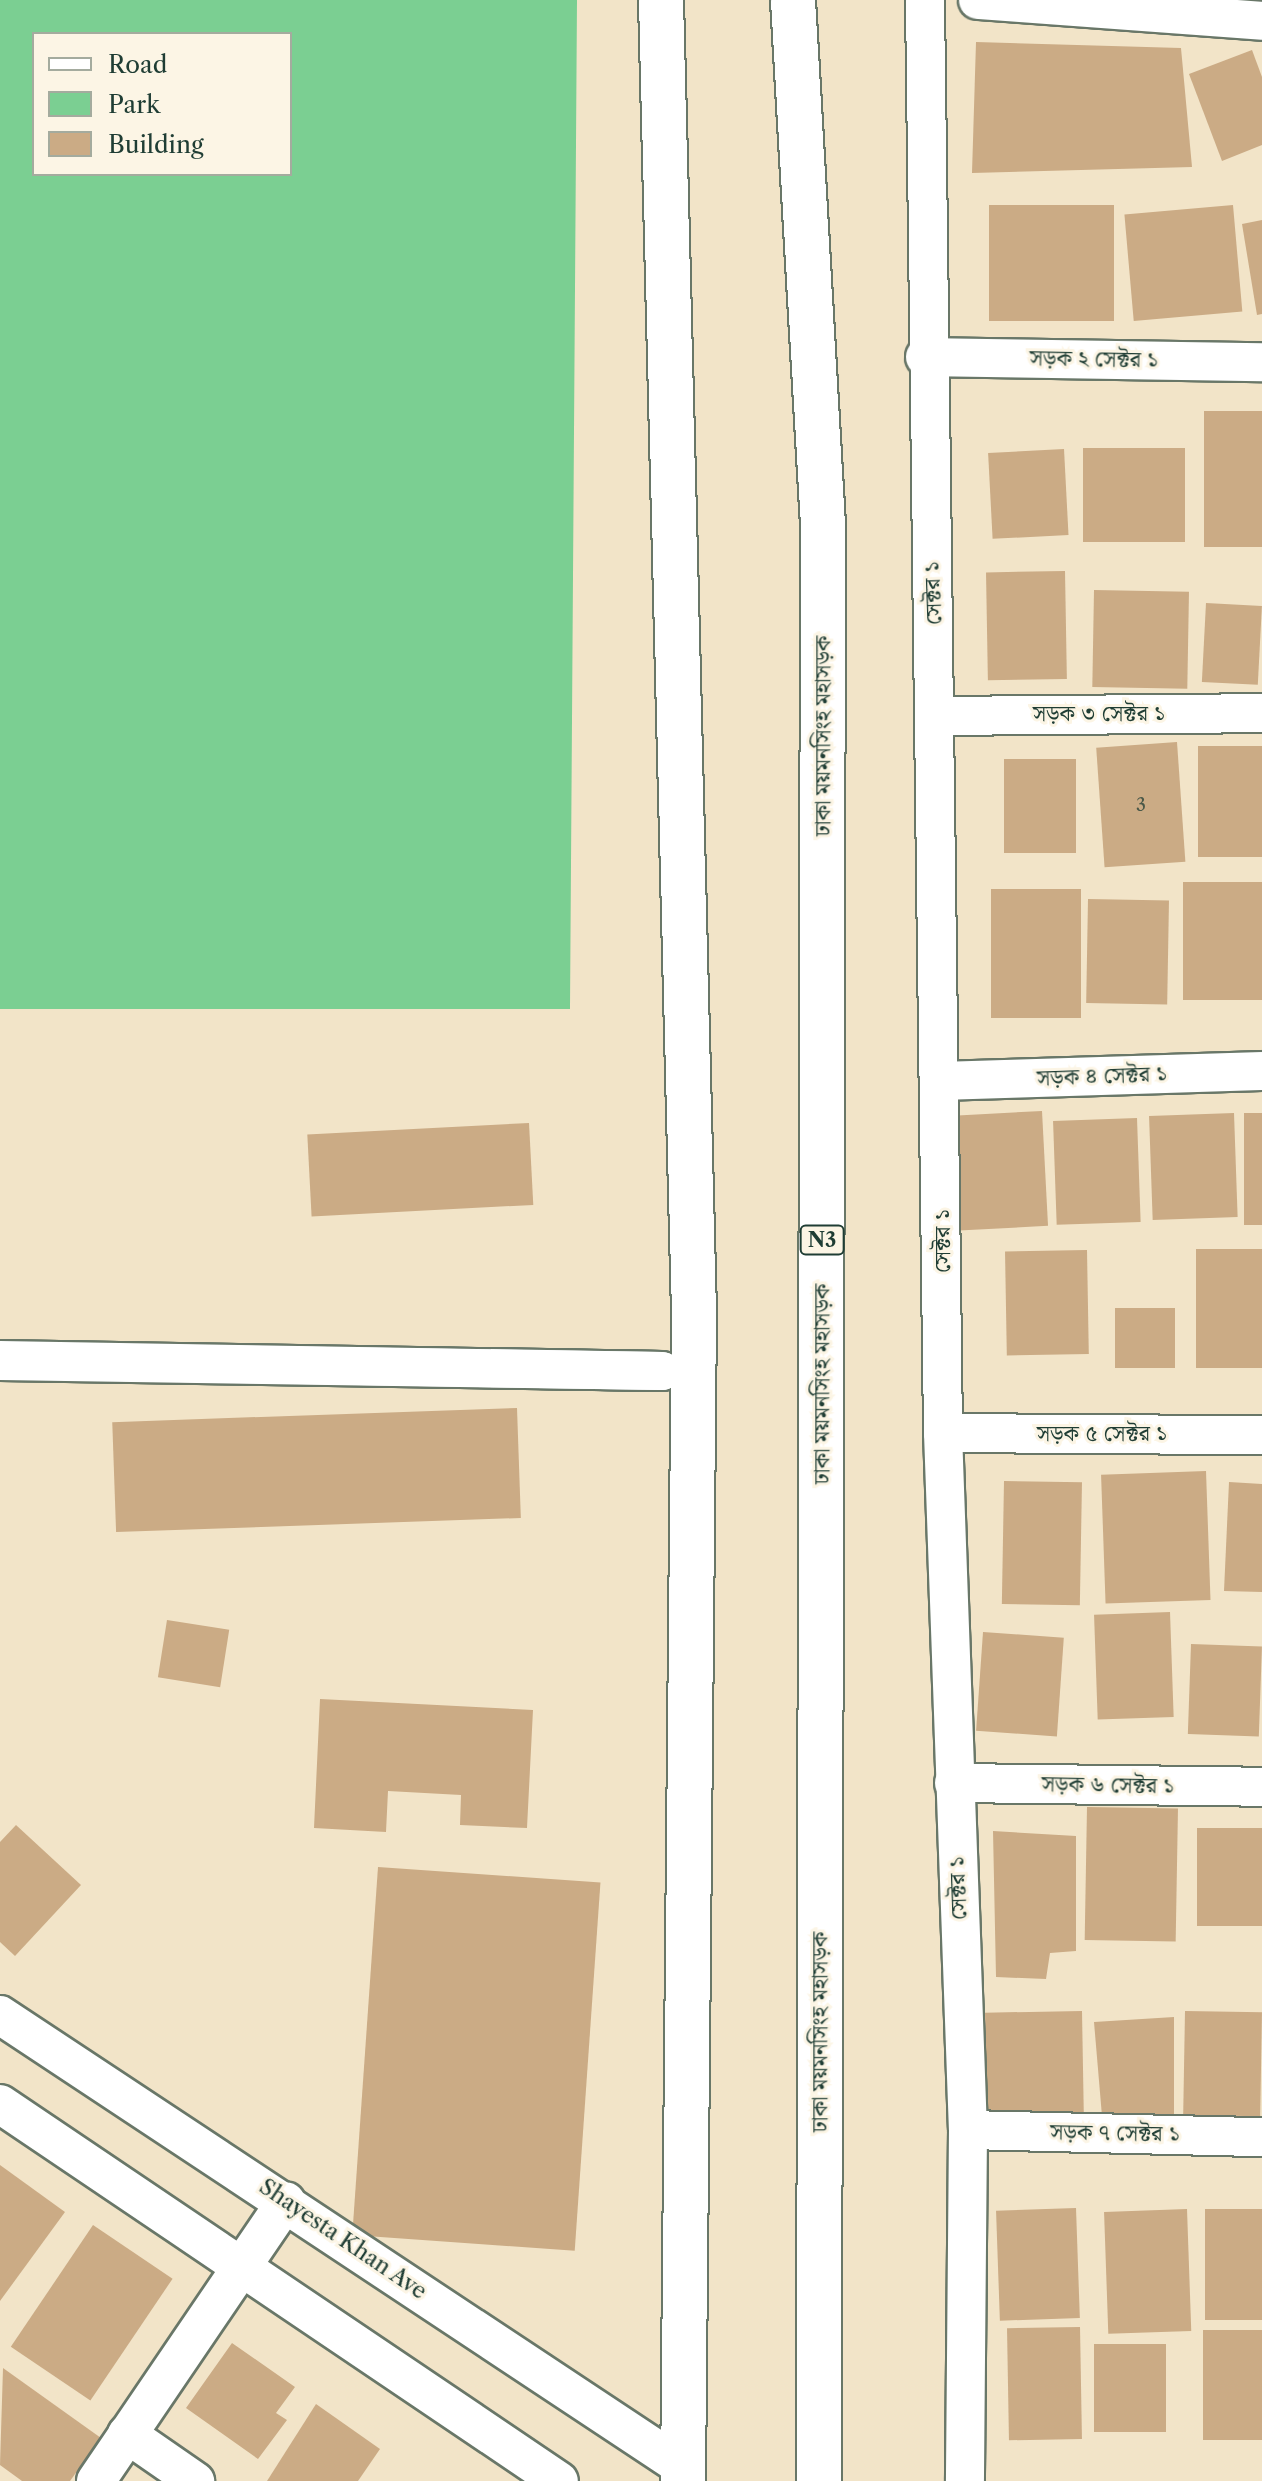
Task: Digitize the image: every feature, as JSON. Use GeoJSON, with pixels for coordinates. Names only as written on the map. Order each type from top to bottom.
{"type":"FeatureCollection","features":[{"type":"Feature","properties":{"kind":"highway"},"geometry":{"type":"LineString","coordinates":[[661,0],[694,1313],[683,2474]]}},
{"type":"Feature","properties":{"kind":"highway","name":"ঢাকা ময়মনসিংহ মহাসড়ক"},"geometry":{"type":"LineString","coordinates":[[793,0],[823,525],[819,2481]]}},
{"type":"Feature","properties":{"kind":"street","name":"সেক্টর ১"},"geometry":{"type":"LineString","coordinates":[[925,0],[925,357],[943,1081],[943,1433],[968,2130],[965,2481]]}},
{"type":"Feature","properties":{"kind":"street"},"geometry":{"type":"LineString","coordinates":[[978,0],[1262,21]]}},
{"type":"Feature","properties":{"kind":"street","name":"সড়ক ২ সেক্টর ১"},"geometry":{"type":"LineString","coordinates":[[925,357],[1262,362]]}},
{"type":"Feature","properties":{"kind":"street","name":"সড়ক ৩ সেক্টর ১"},"geometry":{"type":"LineString","coordinates":[[936,716],[1262,713]]}},
{"type":"Feature","properties":{"kind":"street","name":"সড়ক ৪ সেক্টর ১"},"geometry":{"type":"LineString","coordinates":[[943,1081],[1262,1071]]}},
{"type":"Feature","properties":{"kind":"street"},"geometry":{"type":"LineString","coordinates":[[0,1360],[615,1370]]}},
{"type":"Feature","properties":{"kind":"street","name":"সড়ক ৫ সেক্টর ১"},"geometry":{"type":"LineString","coordinates":[[943,1433],[1262,1435]]}},
{"type":"Feature","properties":{"kind":"street","name":"সড়ক ৬ সেক্টর ১"},"geometry":{"type":"LineString","coordinates":[[954,1783],[1262,1787]]}},
{"type":"Feature","properties":{"kind":"street","name":"Shayesta Khan Ave"},"geometry":{"type":"LineString","coordinates":[[0,2015],[286,2201],[683,2474]]}},
{"type":"Feature","properties":{"kind":"street"},"geometry":{"type":"LineString","coordinates":[[0,2104],[559,2481]]}},
{"type":"Feature","properties":{"kind":"street","name":"সড়ক ৭ সেক্টর ১"},"geometry":{"type":"LineString","coordinates":[[968,2130],[1262,2137]]}},
{"type":"Feature","properties":{"kind":"street"},"geometry":{"type":"LineString","coordinates":[[96,2481],[240,2263],[286,2201]]}},
{"type":"Feature","properties":{"kind":"street"},"geometry":{"type":"LineString","coordinates":[[127,2434],[195,2481]]}},
{"type":"Feature","properties":{"kind":"green space"},"geometry":{"type":"Polygon","coordinates":[[[0,0],[577,0],[570,1009],[0,1009],[0,0]]]}},
{"type":"Feature","properties":{"kind":"building"},"geometry":{"type":"Polygon","coordinates":[[[976,42],[1181,48],[1192,167],[972,173],[976,42]]]}},
{"type":"Feature","properties":{"kind":"building"},"geometry":{"type":"Polygon","coordinates":[[[1252,50],[1262,77],[1262,145],[1222,161],[1189,74],[1252,50]]]}},
{"type":"Feature","properties":{"kind":"building"},"geometry":{"type":"Polygon","coordinates":[[[989,205],[1114,205],[1114,321],[989,321],[989,205]]]}},
{"type":"Feature","properties":{"kind":"building"},"geometry":{"type":"Polygon","coordinates":[[[1233,205],[1242,312],[1134,321],[1124,214],[1233,205]]]}},
{"type":"Feature","properties":{"kind":"building"},"geometry":{"type":"Polygon","coordinates":[[[1262,220],[1262,314],[1257,315],[1242,224],[1262,220]]]}},
{"type":"Feature","properties":{"kind":"building"},"geometry":{"type":"Polygon","coordinates":[[[1204,411],[1262,411],[1262,547],[1204,547],[1204,411]]]}},
{"type":"Feature","properties":{"kind":"building"},"geometry":{"type":"Polygon","coordinates":[[[1083,448],[1185,448],[1185,542],[1083,542],[1083,448]]]}},
{"type":"Feature","properties":{"kind":"building"},"geometry":{"type":"Polygon","coordinates":[[[1064,449],[1069,535],[993,539],[988,453],[1064,449]]]}},
{"type":"Feature","properties":{"kind":"building"},"geometry":{"type":"Polygon","coordinates":[[[1065,571],[1067,679],[988,680],[986,572],[1065,571]]]}},
{"type":"Feature","properties":{"kind":"building"},"geometry":{"type":"Polygon","coordinates":[[[1094,590],[1189,592],[1187,689],[1092,687],[1094,590]]]}},
{"type":"Feature","properties":{"kind":"building"},"geometry":{"type":"Polygon","coordinates":[[[1206,603],[1262,606],[1258,685],[1202,682],[1206,603]]]}},
{"type":"Feature","properties":{"kind":"building"},"geometry":{"type":"Polygon","coordinates":[[[1177,742],[1185,862],[1105,867],[1096,748],[1177,742]]]}},
{"type":"Feature","properties":{"kind":"building"},"geometry":{"type":"Polygon","coordinates":[[[1198,746],[1262,746],[1262,857],[1198,857],[1198,746]]]}},
{"type":"Feature","properties":{"kind":"building"},"geometry":{"type":"Polygon","coordinates":[[[1004,759],[1076,759],[1076,853],[1004,853],[1004,759]]]}},
{"type":"Feature","properties":{"kind":"building"},"geometry":{"type":"Polygon","coordinates":[[[1183,882],[1262,882],[1262,1000],[1183,1000],[1183,882]]]}},
{"type":"Feature","properties":{"kind":"building"},"geometry":{"type":"Polygon","coordinates":[[[991,889],[1081,889],[1081,1018],[991,1018],[991,889]]]}},
{"type":"Feature","properties":{"kind":"building"},"geometry":{"type":"Polygon","coordinates":[[[1088,899],[1169,900],[1167,1004],[1086,1003],[1088,899]]]}},
{"type":"Feature","properties":{"kind":"building"},"geometry":{"type":"Polygon","coordinates":[[[1042,1111],[1048,1226],[959,1231],[953,1116],[1042,1111]]]}},
{"type":"Feature","properties":{"kind":"building"},"geometry":{"type":"Polygon","coordinates":[[[1234,1113],[1238,1217],[1153,1220],[1149,1116],[1234,1113]]]}},
{"type":"Feature","properties":{"kind":"building"},"geometry":{"type":"Polygon","coordinates":[[[1244,1113],[1262,1113],[1262,1225],[1244,1225],[1244,1113]]]}},
{"type":"Feature","properties":{"kind":"building"},"geometry":{"type":"Polygon","coordinates":[[[1137,1118],[1141,1222],[1057,1225],[1053,1121],[1137,1118]]]}},
{"type":"Feature","properties":{"kind":"building"},"geometry":{"type":"Polygon","coordinates":[[[529,1123],[533,1205],[312,1217],[307,1135],[529,1123]]]}},
{"type":"Feature","properties":{"kind":"building"},"geometry":{"type":"Polygon","coordinates":[[[1196,1249],[1262,1249],[1262,1368],[1196,1368],[1196,1249]]]}},
{"type":"Feature","properties":{"kind":"building"},"geometry":{"type":"Polygon","coordinates":[[[1087,1250],[1089,1354],[1007,1355],[1005,1251],[1087,1250]]]}},
{"type":"Feature","properties":{"kind":"building"},"geometry":{"type":"Polygon","coordinates":[[[1115,1308],[1175,1308],[1175,1368],[1115,1368],[1115,1308]]]}},
{"type":"Feature","properties":{"kind":"building"},"geometry":{"type":"Polygon","coordinates":[[[517,1408],[521,1518],[116,1532],[112,1422],[517,1408]]]}},
{"type":"Feature","properties":{"kind":"building"},"geometry":{"type":"Polygon","coordinates":[[[1206,1471],[1211,1600],[1106,1604],[1101,1475],[1206,1471]]]}},
{"type":"Feature","properties":{"kind":"building"},"geometry":{"type":"Polygon","coordinates":[[[1004,1481],[1082,1482],[1080,1605],[1002,1604],[1004,1481]]]}},
{"type":"Feature","properties":{"kind":"building"},"geometry":{"type":"Polygon","coordinates":[[[1229,1482],[1262,1484],[1262,1592],[1224,1591],[1229,1482]]]}},
{"type":"Feature","properties":{"kind":"building"},"geometry":{"type":"Polygon","coordinates":[[[1170,1612],[1174,1717],[1098,1720],[1094,1615],[1170,1612]]]}},
{"type":"Feature","properties":{"kind":"building"},"geometry":{"type":"Polygon","coordinates":[[[167,1620],[229,1630],[220,1687],[158,1677],[167,1620]]]}},
{"type":"Feature","properties":{"kind":"building"},"geometry":{"type":"Polygon","coordinates":[[[983,1632],[1064,1638],[1057,1736],[976,1731],[983,1632]]]}},
{"type":"Feature","properties":{"kind":"building"},"geometry":{"type":"Polygon","coordinates":[[[1191,1644],[1262,1646],[1259,1736],[1188,1734],[1191,1644]]]}},
{"type":"Feature","properties":{"kind":"building"},"geometry":{"type":"Polygon","coordinates":[[[320,1699],[533,1710],[527,1828],[460,1825],[461,1795],[388,1791],[386,1832],[314,1828],[320,1699]]]}},
{"type":"Feature","properties":{"kind":"building"},"geometry":{"type":"Polygon","coordinates":[[[1087,1807],[1178,1809],[1176,1942],[1085,1940],[1087,1807]]]}},
{"type":"Feature","properties":{"kind":"building"},"geometry":{"type":"Polygon","coordinates":[[[16,1825],[81,1885],[15,1956],[0,1942],[0,1842],[16,1825]]]}},
{"type":"Feature","properties":{"kind":"building"},"geometry":{"type":"Polygon","coordinates":[[[1197,1828],[1262,1828],[1262,1926],[1197,1926],[1197,1828]]]}},
{"type":"Feature","properties":{"kind":"building"},"geometry":{"type":"Polygon","coordinates":[[[993,1831],[1076,1836],[1076,1951],[1050,1953],[1046,1979],[996,1977],[993,1831]]]}},
{"type":"Feature","properties":{"kind":"building"},"geometry":{"type":"Polygon","coordinates":[[[378,1867],[600,1883],[575,2251],[352,2235],[378,1867]]]}},
{"type":"Feature","properties":{"kind":"building"},"geometry":{"type":"Polygon","coordinates":[[[1082,2011],[1084,2119],[987,2121],[985,2013],[1082,2011]]]}},
{"type":"Feature","properties":{"kind":"building"},"geometry":{"type":"Polygon","coordinates":[[[1185,2011],[1262,2012],[1260,2116],[1183,2115],[1185,2011]]]}},
{"type":"Feature","properties":{"kind":"building"},"geometry":{"type":"Polygon","coordinates":[[[1174,2017],[1174,2119],[1102,2116],[1094,2022],[1174,2017]]]}},
{"type":"Feature","properties":{"kind":"building"},"geometry":{"type":"Polygon","coordinates":[[[0,2165],[65,2212],[0,2301],[0,2165]]]}},
{"type":"Feature","properties":{"kind":"building"},"geometry":{"type":"Polygon","coordinates":[[[1076,2208],[1080,2318],[1000,2321],[996,2211],[1076,2208]]]}},
{"type":"Feature","properties":{"kind":"building"},"geometry":{"type":"Polygon","coordinates":[[[1187,2209],[1191,2331],[1108,2334],[1104,2212],[1187,2209]]]}},
{"type":"Feature","properties":{"kind":"building"},"geometry":{"type":"Polygon","coordinates":[[[1205,2209],[1262,2209],[1262,2320],[1205,2320],[1205,2209]]]}},
{"type":"Feature","properties":{"kind":"building"},"geometry":{"type":"Polygon","coordinates":[[[93,2225],[173,2279],[90,2401],[11,2347],[93,2225]]]}},
{"type":"Feature","properties":{"kind":"building"},"geometry":{"type":"Polygon","coordinates":[[[1080,2327],[1082,2439],[1009,2440],[1007,2328],[1080,2327]]]}},
{"type":"Feature","properties":{"kind":"building"},"geometry":{"type":"Polygon","coordinates":[[[1203,2330],[1262,2330],[1262,2440],[1203,2440],[1203,2330]]]}},
{"type":"Feature","properties":{"kind":"building"},"geometry":{"type":"Polygon","coordinates":[[[232,2343],[295,2387],[276,2413],[287,2420],[258,2459],[186,2408],[232,2343]]]}},
{"type":"Feature","properties":{"kind":"building"},"geometry":{"type":"Polygon","coordinates":[[[1094,2344],[1166,2344],[1166,2432],[1094,2432],[1094,2344]]]}},
{"type":"Feature","properties":{"kind":"building"},"geometry":{"type":"Polygon","coordinates":[[[3,2368],[101,2438],[70,2481],[22,2481],[0,2465],[3,2368]]]}},
{"type":"Feature","properties":{"kind":"building"},"geometry":{"type":"Polygon","coordinates":[[[316,2404],[380,2449],[358,2481],[267,2481],[316,2404]]]}}]}
